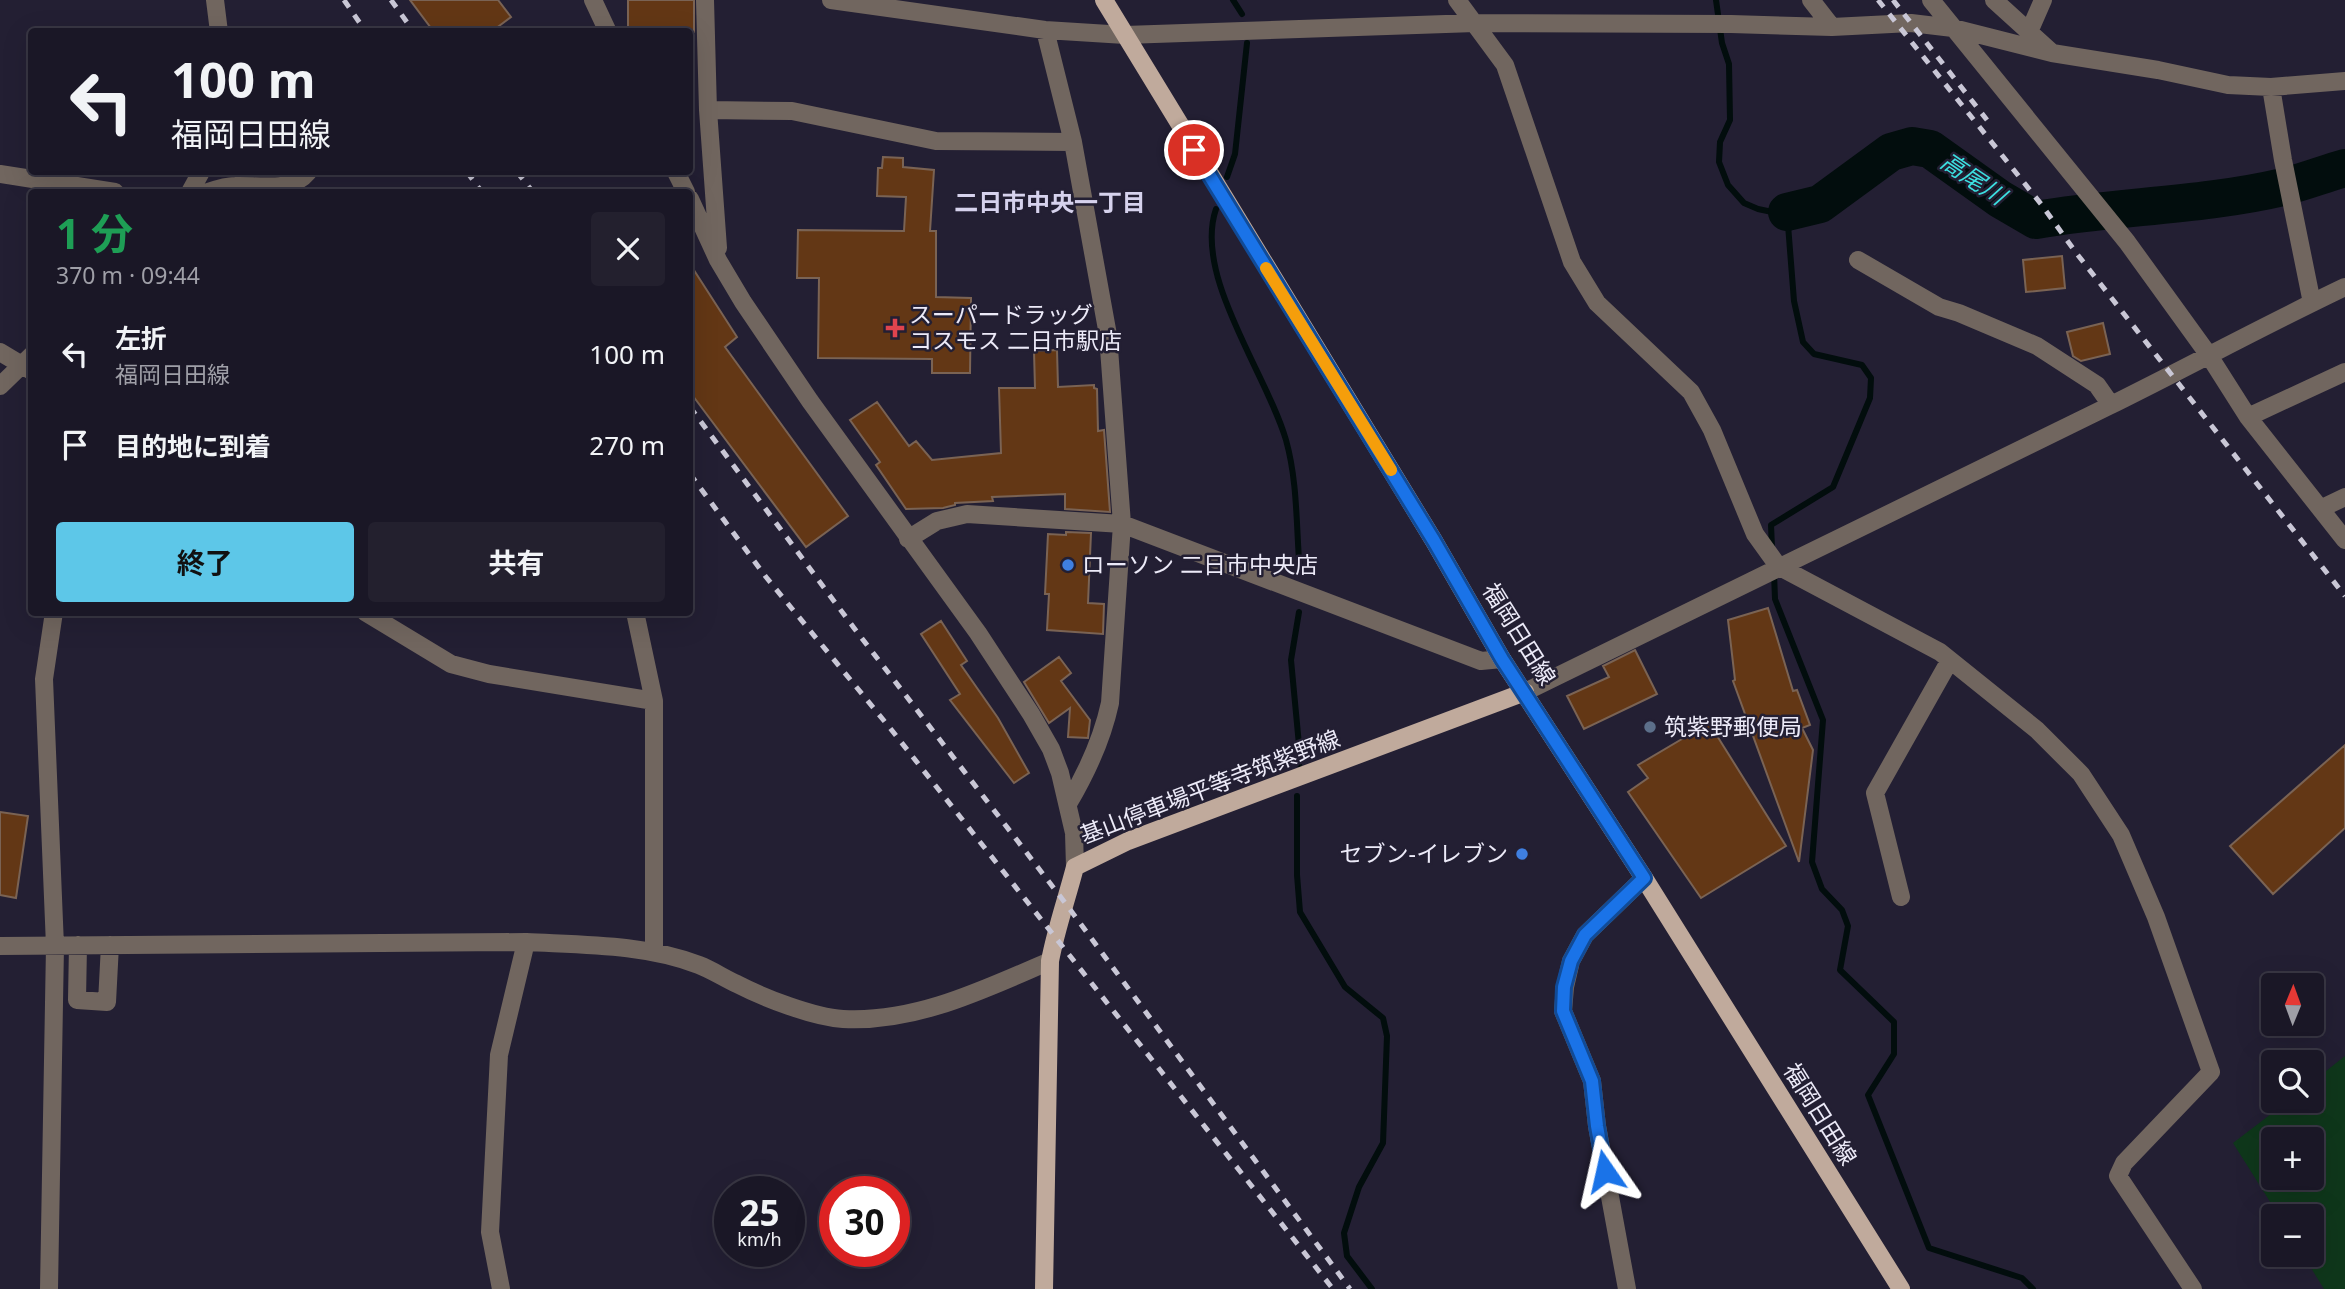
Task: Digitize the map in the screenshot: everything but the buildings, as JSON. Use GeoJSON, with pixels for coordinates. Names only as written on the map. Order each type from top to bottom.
{"type":"FeatureCollection","features":[{"type":"Feature","properties":{"kind":"main road","name":"福岡日田線"},"geometry":{"type":"LineString","coordinates":[[1104,0],[1434,541],[1502,659],[1644,878],[1901,1289]]}},
{"type":"Feature","properties":{"kind":"main road","name":"基山停車場平等寺筑紫野線"},"geometry":{"type":"LineString","coordinates":[[1044,1289],[1050,961],[1075,867],[1128,841],[1525,692]]}},
{"type":"Feature","properties":{"kind":"street"},"geometry":{"type":"LineString","coordinates":[[215,0],[218,28]]}},
{"type":"Feature","properties":{"kind":"street"},"geometry":{"type":"LineString","coordinates":[[593,0],[606,28]]}},
{"type":"Feature","properties":{"kind":"street"},"geometry":{"type":"LineString","coordinates":[[705,0],[708,110],[718,260]]}},
{"type":"Feature","properties":{"kind":"street"},"geometry":{"type":"LineString","coordinates":[[831,0],[1045,30],[1125,35],[1475,23],[1832,27],[1911,23],[1953,28],[2052,53],[2158,70],[2228,85],[2271,87],[2345,81]]}},
{"type":"Feature","properties":{"kind":"street"},"geometry":{"type":"LineString","coordinates":[[1457,0],[1505,65],[1572,262],[1597,303],[1691,393],[1712,430],[1755,534],[1778,566],[1940,652],[2037,730],[2081,774],[2121,835],[2156,917],[2211,1072],[2124,1163],[2118,1176],[2193,1289]]}},
{"type":"Feature","properties":{"kind":"street"},"geometry":{"type":"LineString","coordinates":[[1811,0],[1832,27]]}},
{"type":"Feature","properties":{"kind":"street"},"geometry":{"type":"LineString","coordinates":[[1931,0],[2127,242],[2208,354],[2248,417],[2345,540]]}},
{"type":"Feature","properties":{"kind":"street"},"geometry":{"type":"LineString","coordinates":[[1994,0],[2052,53]]}},
{"type":"Feature","properties":{"kind":"street"},"geometry":{"type":"LineString","coordinates":[[2029,32],[2043,0]]}},
{"type":"Feature","properties":{"kind":"street"},"geometry":{"type":"LineString","coordinates":[[1045,30],[1073,142],[1108,335],[1122,524],[1110,703],[1089,769],[1068,804]]}},
{"type":"Feature","properties":{"kind":"street"},"geometry":{"type":"LineString","coordinates":[[2271,87],[2312,303]]}},
{"type":"Feature","properties":{"kind":"street"},"geometry":{"type":"LineString","coordinates":[[708,110],[792,111],[936,141],[1073,142]]}},
{"type":"Feature","properties":{"kind":"street"},"geometry":{"type":"LineString","coordinates":[[0,174],[96,189]]}},
{"type":"Feature","properties":{"kind":"street"},"geometry":{"type":"LineString","coordinates":[[220,189],[232,186],[278,187],[300,180],[305,175]]}},
{"type":"Feature","properties":{"kind":"street"},"geometry":{"type":"LineString","coordinates":[[693,206],[718,260],[758,324],[908,539],[978,633],[1031,714],[1051,749],[1068,804],[1074,832],[1075,867]]}},
{"type":"Feature","properties":{"kind":"street"},"geometry":{"type":"LineString","coordinates":[[1858,260],[1939,307],[2037,346],[2097,385],[2111,405]]}},
{"type":"Feature","properties":{"kind":"street"},"geometry":{"type":"LineString","coordinates":[[1525,692],[2111,405],[2345,287]]}},
{"type":"Feature","properties":{"kind":"street"},"geometry":{"type":"LineString","coordinates":[[0,352],[28,363],[0,386]]}},
{"type":"Feature","properties":{"kind":"street"},"geometry":{"type":"LineString","coordinates":[[2248,417],[2345,372]]}},
{"type":"Feature","properties":{"kind":"street"},"geometry":{"type":"LineString","coordinates":[[2322,508],[2345,497]]}},
{"type":"Feature","properties":{"kind":"street"},"geometry":{"type":"LineString","coordinates":[[908,539],[937,521],[967,514],[1122,524],[1481,661],[1502,659]]}},
{"type":"Feature","properties":{"kind":"street"},"geometry":{"type":"LineString","coordinates":[[49,1289],[55,946],[44,679],[53,616]]}},
{"type":"Feature","properties":{"kind":"street"},"geometry":{"type":"LineString","coordinates":[[372,616],[451,664],[489,674],[654,701]]}},
{"type":"Feature","properties":{"kind":"street"},"geometry":{"type":"LineString","coordinates":[[636,616],[654,701],[654,952]]}},
{"type":"Feature","properties":{"kind":"street"},"geometry":{"type":"LineString","coordinates":[[1901,897],[1875,793],[1950,660]]}},
{"type":"Feature","properties":{"kind":"street"},"geometry":{"type":"LineString","coordinates":[[1627,1289],[1597,1126],[1592,1081],[1563,1011],[1564,987],[1571,961],[1585,935],[1644,878]]}},
{"type":"Feature","properties":{"kind":"street"},"geometry":{"type":"LineString","coordinates":[[0,946],[526,942],[585,945],[654,952],[700,965],[738,985],[794,1007],[841,1019],[892,1017],[923,1011],[989,988],[1050,961]]}},
{"type":"Feature","properties":{"kind":"street"},"geometry":{"type":"LineString","coordinates":[[501,1289],[490,1232],[499,1055],[526,942]]}},
{"type":"Feature","properties":{"kind":"street"},"geometry":{"type":"LineString","coordinates":[[78,945],[77,1000],[107,1002],[110,945]]}},
{"type":"Feature","properties":{"kind":"green space"},"geometry":{"type":"Polygon","coordinates":[[[2345,1056],[2345,1289],[2324,1289],[2310,1267],[2324,1267],[2324,1204],[2271,1204],[2263,1190],[2324,1190],[2324,1127],[2261,1127],[2261,1187],[2233,1143],[2272,1113],[2324,1113],[2324,1073],[2345,1056]]]}},
{"type":"Feature","properties":{"kind":"waterway"},"geometry":{"type":"LineString","coordinates":[[1233,0],[1242,14]]}},
{"type":"Feature","properties":{"kind":"waterway"},"geometry":{"type":"LineString","coordinates":[[1716,0],[1722,43],[1729,64],[1730,120],[1720,142],[1719,162],[1728,185],[1744,203],[1777,213],[1787,212],[1794,301],[1803,342],[1814,354],[1862,365],[1871,378],[1870,398],[1833,487],[1771,525],[1772,548]]}},
{"type":"Feature","properties":{"kind":"waterway"},"geometry":{"type":"LineString","coordinates":[[1227,177],[1235,154],[1247,43]]}},
{"type":"Feature","properties":{"kind":"waterway","name":"高尾川"},"geometry":{"type":"LineString","coordinates":[[1787,212],[1820,204],[1891,152],[1912,146],[1930,149],[2000,199],[2036,220],[2252,193],[2291,185],[2345,168]]}},
{"type":"Feature","properties":{"kind":"waterway"},"geometry":{"type":"LineString","coordinates":[[1216,209],[1212,235],[1215,264],[1223,294],[1277,414],[1290,456],[1295,489],[1300,573]]}},
{"type":"Feature","properties":{"kind":"waterway"},"geometry":{"type":"LineString","coordinates":[[1774,573],[1775,599],[1823,720],[1812,862],[1822,889],[1842,910],[1848,926],[1840,970],[1894,1022],[1894,1054],[1868,1095],[1929,1248],[2022,1278],[2033,1289]]}},
{"type":"Feature","properties":{"kind":"waterway"},"geometry":{"type":"LineString","coordinates":[[1299,612],[1291,660],[1299,764]]}},
{"type":"Feature","properties":{"kind":"waterway"},"geometry":{"type":"LineString","coordinates":[[1297,796],[1300,912],[1345,987],[1383,1018],[1387,1036],[1383,1143],[1359,1187],[1344,1233],[1347,1256],[1372,1289]]}},
{"type":"Feature","properties":{"kind":"railway"},"geometry":{"type":"LineString","coordinates":[[344,0],[363,28]]}},
{"type":"Feature","properties":{"kind":"railway"},"geometry":{"type":"LineString","coordinates":[[391,0],[411,28]]}},
{"type":"Feature","properties":{"kind":"railway"},"geometry":{"type":"LineString","coordinates":[[1878,0],[2041,204],[2077,254],[2345,596]]}},
{"type":"Feature","properties":{"kind":"railway"},"geometry":{"type":"LineString","coordinates":[[1893,0],[1987,120]]}},
{"type":"Feature","properties":{"kind":"railway"},"geometry":{"type":"LineString","coordinates":[[469,175],[480,189]]}},
{"type":"Feature","properties":{"kind":"railway"},"geometry":{"type":"LineString","coordinates":[[519,175],[531,189]]}},
{"type":"Feature","properties":{"kind":"railway"},"geometry":{"type":"LineString","coordinates":[[693,411],[854,628],[1066,904],[1350,1289]]}},
{"type":"Feature","properties":{"kind":"railway"},"geometry":{"type":"LineString","coordinates":[[693,478],[766,577],[890,728],[1333,1289]]}},
{"type":"Feature","properties":{"kind":"slow traffic"},"geometry":{"type":"LineString","coordinates":[[1266,268],[1391,470]]}},
{"type":"Feature","properties":{"kind":"place","name":"スーパードラッグ コスモス 二日市駅店"},"geometry":{"type":"Point","coordinates":[895,328]}},
{"type":"Feature","properties":{"kind":"place","name":"ローソン 二日市中央店"},"geometry":{"type":"Point","coordinates":[1068,565]}},
{"type":"Feature","properties":{"kind":"place","name":"筑紫野郵便局"},"geometry":{"type":"Point","coordinates":[1650,727]}},
{"type":"Feature","properties":{"kind":"place","name":"セブン-イレブン"},"geometry":{"type":"Point","coordinates":[1522,854]}},
{"type":"Feature","properties":{"kind":"district","name":"二日市中央一丁目"},"geometry":{"type":"Point","coordinates":[1050,203]}},
{"type":"Feature","properties":{"kind":"route"},"geometry":{"type":"LineString","coordinates":[[1194,150],[1434,541],[1502,659],[1644,878],[1585,935],[1571,961],[1564,987],[1563,1011],[1592,1081],[1605,1171]]}}]}
